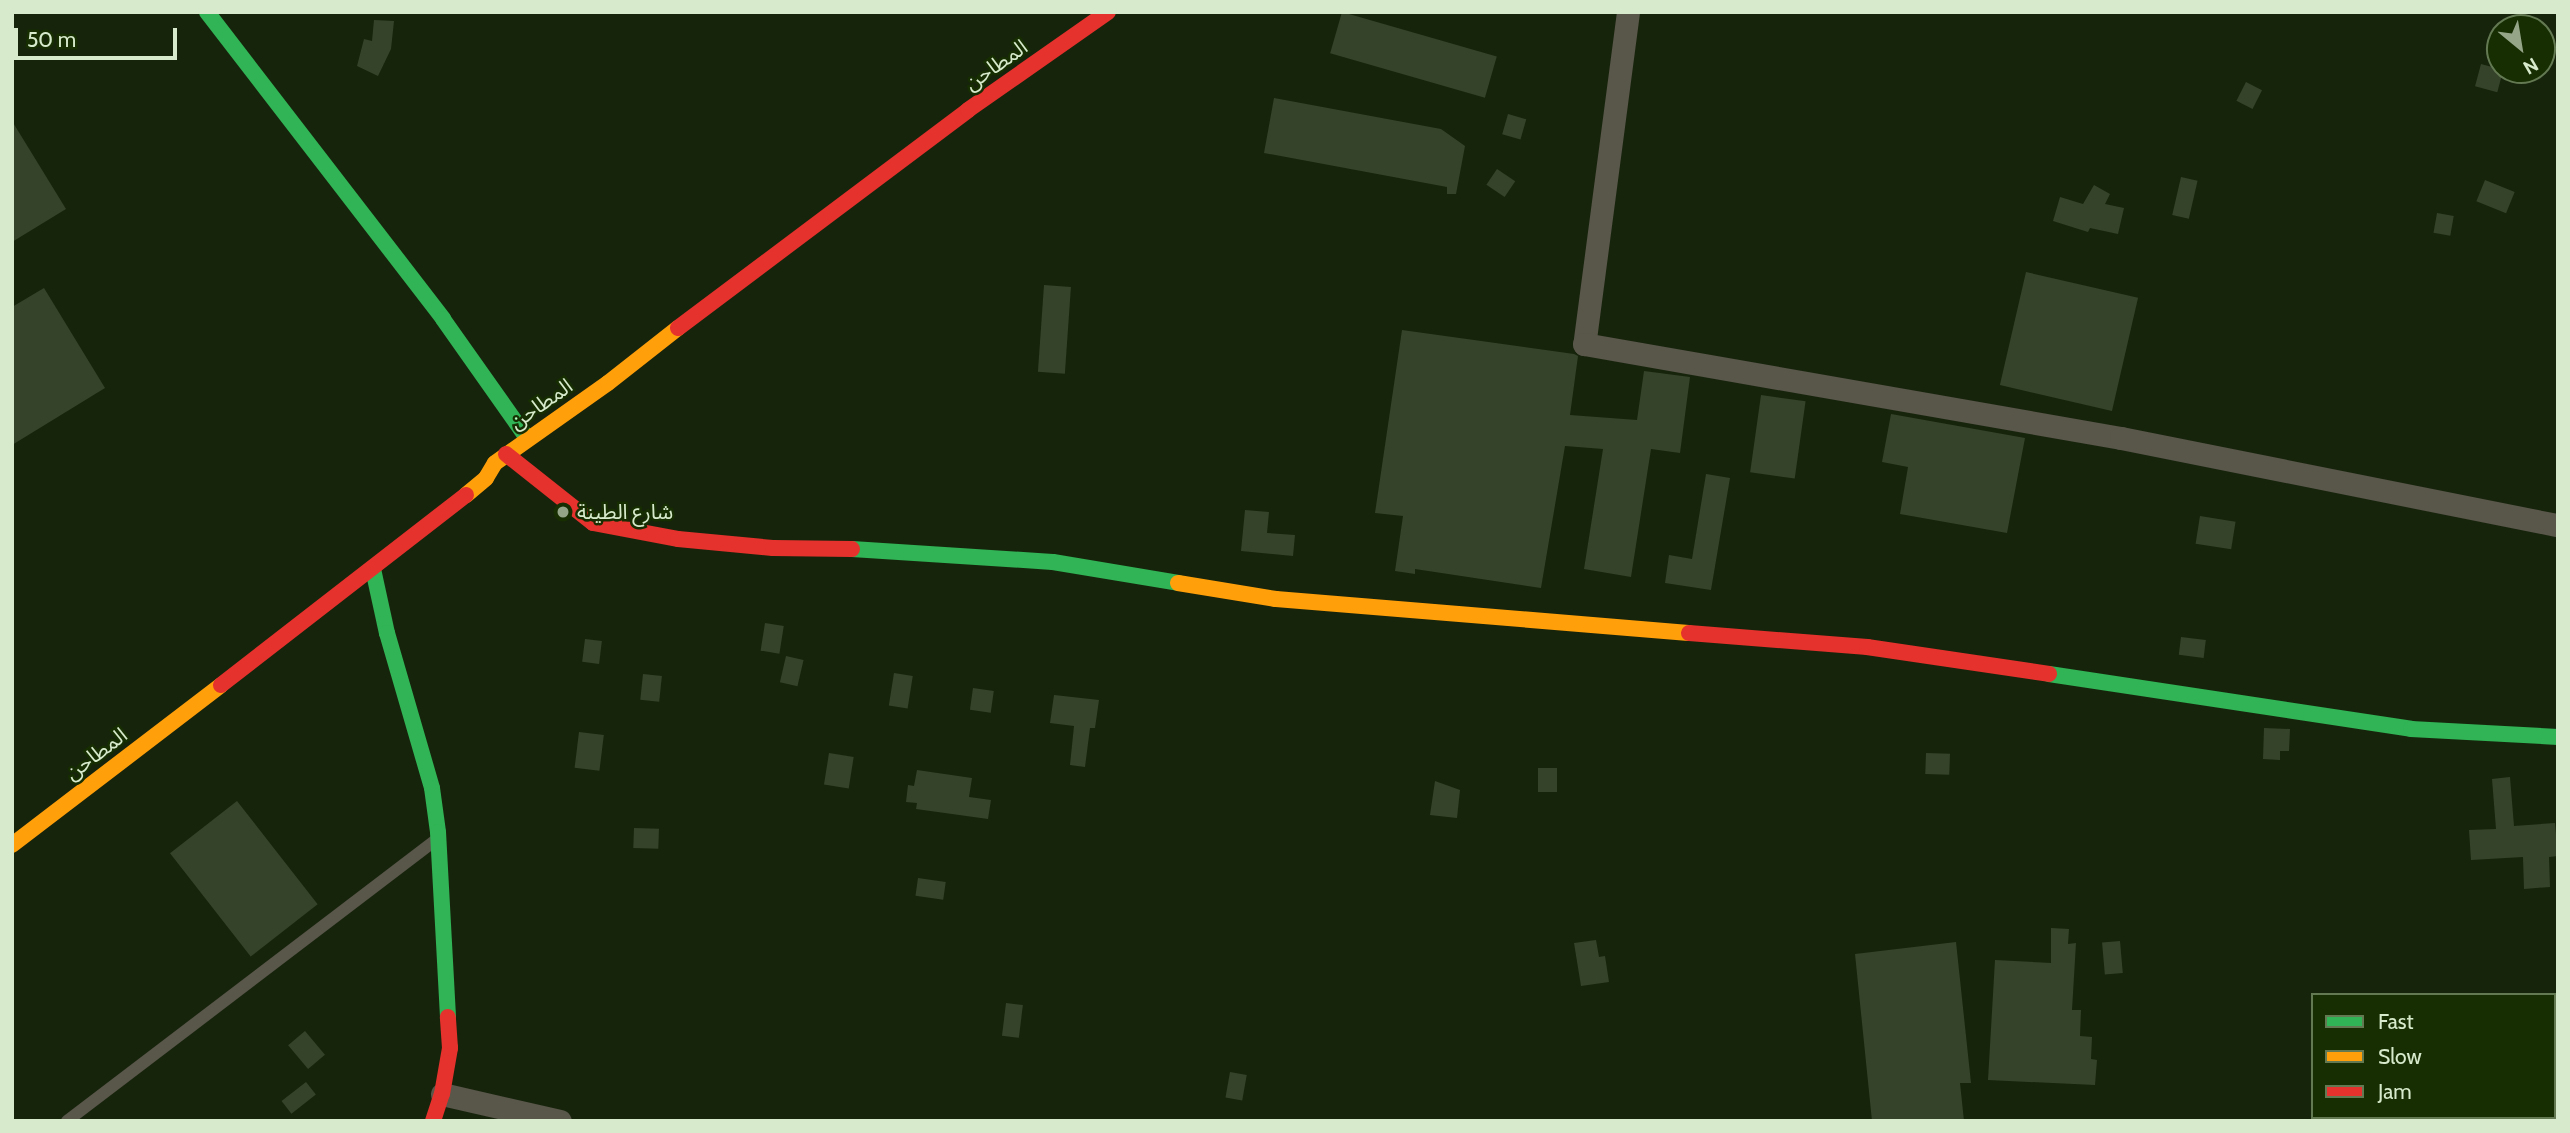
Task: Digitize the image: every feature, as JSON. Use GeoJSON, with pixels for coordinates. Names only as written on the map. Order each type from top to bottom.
{"type":"FeatureCollection","features":[{"type":"Feature","properties":{"kind":"street"},"geometry":{"type":"LineString","coordinates":[[207,12],[443,319],[527,438]]}},
{"type":"Feature","properties":{"kind":"street","name":"المطاحن"},"geometry":{"type":"LineString","coordinates":[[12,845],[373,569],[486,478],[495,463],[527,438],[608,383],[781,248],[968,110],[1108,12]]}},
{"type":"Feature","properties":{"kind":"street"},"geometry":{"type":"LineString","coordinates":[[1628,12],[1584,344],[2121,438],[2558,525]]}},
{"type":"Feature","properties":{"kind":"street"},"geometry":{"type":"LineString","coordinates":[[506,454],[593,523],[678,539],[773,548],[879,550],[1053,562],[1276,599],[1867,647],[2411,729],[2558,737]]}},
{"type":"Feature","properties":{"kind":"street"},"geometry":{"type":"LineString","coordinates":[[373,569],[387,633],[432,789],[439,838],[450,1048],[442,1094],[433,1121]]}},
{"type":"Feature","properties":{"kind":"street"},"geometry":{"type":"LineString","coordinates":[[442,1094],[560,1121]]}},
{"type":"Feature","properties":{"kind":"lane"},"geometry":{"type":"LineString","coordinates":[[67,1121],[439,838]]}},
{"type":"Feature","properties":{"kind":"building"},"geometry":{"type":"Polygon","coordinates":[[[1342,12],[1497,56],[1485,98],[1330,53],[1342,12]]]}},
{"type":"Feature","properties":{"kind":"building"},"geometry":{"type":"Polygon","coordinates":[[[374,20],[394,21],[391,49],[378,76],[357,66],[364,39],[372,41],[374,20]]]}},
{"type":"Feature","properties":{"kind":"building"},"geometry":{"type":"Polygon","coordinates":[[[2481,64],[2486,65],[2486,84],[2499,84],[2497,92],[2475,86],[2481,64]]]}},
{"type":"Feature","properties":{"kind":"building"},"geometry":{"type":"Polygon","coordinates":[[[2246,82],[2262,90],[2253,109],[2236,101],[2246,82]]]}},
{"type":"Feature","properties":{"kind":"building"},"geometry":{"type":"Polygon","coordinates":[[[1274,98],[1441,129],[1465,146],[1456,194],[1447,194],[1447,187],[1264,153],[1274,98]]]}},
{"type":"Feature","properties":{"kind":"building"},"geometry":{"type":"Polygon","coordinates":[[[1508,114],[1526,119],[1520,139],[1502,134],[1508,114]]]}},
{"type":"Feature","properties":{"kind":"building"},"geometry":{"type":"Polygon","coordinates":[[[12,121],[66,209],[12,242],[12,121]]]}},
{"type":"Feature","properties":{"kind":"building"},"geometry":{"type":"Polygon","coordinates":[[[1497,169],[1515,181],[1505,197],[1486,185],[1497,169]]]}},
{"type":"Feature","properties":{"kind":"building"},"geometry":{"type":"Polygon","coordinates":[[[2181,177],[2198,181],[2189,219],[2172,215],[2181,177]]]}},
{"type":"Feature","properties":{"kind":"building"},"geometry":{"type":"Polygon","coordinates":[[[2485,180],[2515,192],[2506,213],[2476,201],[2485,180]]]}},
{"type":"Feature","properties":{"kind":"building"},"geometry":{"type":"Polygon","coordinates":[[[2094,185],[2110,194],[2105,204],[2124,208],[2118,234],[2090,228],[2088,232],[2053,221],[2060,197],[2083,204],[2094,185]]]}},
{"type":"Feature","properties":{"kind":"building"},"geometry":{"type":"Polygon","coordinates":[[[2437,213],[2454,216],[2450,236],[2434,233],[2437,213]]]}},
{"type":"Feature","properties":{"kind":"building"},"geometry":{"type":"Polygon","coordinates":[[[2026,272],[2138,298],[2112,411],[2000,385],[2026,272]]]}},
{"type":"Feature","properties":{"kind":"building"},"geometry":{"type":"Polygon","coordinates":[[[1044,285],[1071,287],[1065,374],[1038,372],[1044,285]]]}},
{"type":"Feature","properties":{"kind":"building"},"geometry":{"type":"Polygon","coordinates":[[[44,288],[105,388],[12,445],[12,307],[44,288]]]}},
{"type":"Feature","properties":{"kind":"building"},"geometry":{"type":"Polygon","coordinates":[[[1402,330],[1578,356],[1570,415],[1637,420],[1644,371],[1690,377],[1680,453],[1651,449],[1631,577],[1584,569],[1603,449],[1565,446],[1541,588],[1415,569],[1415,574],[1395,571],[1403,516],[1375,513],[1402,330]]]}},
{"type":"Feature","properties":{"kind":"building"},"geometry":{"type":"Polygon","coordinates":[[[1761,395],[1806,401],[1795,479],[1750,472],[1761,395]]]}},
{"type":"Feature","properties":{"kind":"building"},"geometry":{"type":"Polygon","coordinates":[[[1891,414],[2025,438],[2007,533],[1900,514],[1908,467],[1882,462],[1891,414]]]}},
{"type":"Feature","properties":{"kind":"building"},"geometry":{"type":"Polygon","coordinates":[[[1706,474],[1730,478],[1711,590],[1665,583],[1669,555],[1692,559],[1706,474]]]}},
{"type":"Feature","properties":{"kind":"building"},"geometry":{"type":"Polygon","coordinates":[[[1245,510],[1269,512],[1267,533],[1295,535],[1293,556],[1241,551],[1245,510]]]}},
{"type":"Feature","properties":{"kind":"building"},"geometry":{"type":"Polygon","coordinates":[[[2200,516],[2236,522],[2231,549],[2196,544],[2200,516]]]}},
{"type":"Feature","properties":{"kind":"building"},"geometry":{"type":"Polygon","coordinates":[[[765,623],[784,626],[779,654],[761,651],[765,623]]]}},
{"type":"Feature","properties":{"kind":"building"},"geometry":{"type":"Polygon","coordinates":[[[2181,637],[2206,640],[2204,658],[2179,655],[2181,637]]]}},
{"type":"Feature","properties":{"kind":"building"},"geometry":{"type":"Polygon","coordinates":[[[585,639],[602,641],[599,664],[582,662],[585,639]]]}},
{"type":"Feature","properties":{"kind":"building"},"geometry":{"type":"Polygon","coordinates":[[[786,656],[804,660],[797,686],[780,682],[786,656]]]}},
{"type":"Feature","properties":{"kind":"building"},"geometry":{"type":"Polygon","coordinates":[[[894,673],[913,676],[908,709],[889,706],[894,673]]]}},
{"type":"Feature","properties":{"kind":"building"},"geometry":{"type":"Polygon","coordinates":[[[643,674],[662,676],[659,702],[640,700],[643,674]]]}},
{"type":"Feature","properties":{"kind":"building"},"geometry":{"type":"Polygon","coordinates":[[[973,688],[994,691],[991,713],[970,710],[973,688]]]}},
{"type":"Feature","properties":{"kind":"building"},"geometry":{"type":"Polygon","coordinates":[[[1054,695],[1099,700],[1095,728],[1090,728],[1085,767],[1070,765],[1074,726],[1050,723],[1054,695]]]}},
{"type":"Feature","properties":{"kind":"building"},"geometry":{"type":"Polygon","coordinates":[[[2264,728],[2290,729],[2289,751],[2280,751],[2280,760],[2263,759],[2264,728]]]}},
{"type":"Feature","properties":{"kind":"building"},"geometry":{"type":"Polygon","coordinates":[[[579,732],[604,735],[599,771],[575,768],[579,732]]]}},
{"type":"Feature","properties":{"kind":"building"},"geometry":{"type":"Polygon","coordinates":[[[829,753],[854,757],[849,789],[824,785],[829,753]]]}},
{"type":"Feature","properties":{"kind":"building"},"geometry":{"type":"Polygon","coordinates":[[[1926,753],[1950,754],[1949,775],[1925,774],[1926,753]]]}},
{"type":"Feature","properties":{"kind":"building"},"geometry":{"type":"Polygon","coordinates":[[[1538,768],[1557,768],[1557,792],[1538,792],[1538,768]]]}},
{"type":"Feature","properties":{"kind":"building"},"geometry":{"type":"Polygon","coordinates":[[[917,770],[972,778],[969,797],[991,800],[988,819],[916,809],[917,803],[906,802],[908,785],[914,786],[917,770]]]}},
{"type":"Feature","properties":{"kind":"building"},"geometry":{"type":"Polygon","coordinates":[[[2510,777],[2514,826],[2555,823],[2558,856],[2549,857],[2550,887],[2524,889],[2523,857],[2471,860],[2469,830],[2496,829],[2492,779],[2510,777]]]}},
{"type":"Feature","properties":{"kind":"building"},"geometry":{"type":"Polygon","coordinates":[[[1435,781],[1460,790],[1457,818],[1430,815],[1435,781]]]}},
{"type":"Feature","properties":{"kind":"building"},"geometry":{"type":"Polygon","coordinates":[[[237,801],[318,904],[251,957],[170,853],[237,801]]]}},
{"type":"Feature","properties":{"kind":"building"},"geometry":{"type":"Polygon","coordinates":[[[634,828],[659,829],[658,849],[633,848],[634,828]]]}},
{"type":"Feature","properties":{"kind":"building"},"geometry":{"type":"Polygon","coordinates":[[[918,878],[946,882],[943,900],[915,896],[918,878]]]}},
{"type":"Feature","properties":{"kind":"building"},"geometry":{"type":"Polygon","coordinates":[[[2051,928],[2069,929],[2068,944],[2076,943],[2072,1010],[2081,1010],[2080,1036],[2092,1037],[2091,1059],[2097,1060],[2095,1085],[1988,1080],[1995,960],[2051,963],[2051,928]]]}},
{"type":"Feature","properties":{"kind":"building"},"geometry":{"type":"Polygon","coordinates":[[[1596,940],[1599,957],[1605,956],[1609,982],[1581,986],[1574,943],[1596,940]]]}},
{"type":"Feature","properties":{"kind":"building"},"geometry":{"type":"Polygon","coordinates":[[[2120,941],[2123,973],[2105,974],[2102,943],[2120,941]]]}},
{"type":"Feature","properties":{"kind":"building"},"geometry":{"type":"Polygon","coordinates":[[[1956,942],[1971,1083],[1960,1083],[1964,1121],[1872,1121],[1855,954],[1956,942]]]}},
{"type":"Feature","properties":{"kind":"building"},"geometry":{"type":"Polygon","coordinates":[[[1006,1003],[1023,1005],[1019,1038],[1002,1036],[1006,1003]]]}},
{"type":"Feature","properties":{"kind":"building"},"geometry":{"type":"Polygon","coordinates":[[[305,1031],[325,1055],[308,1069],[288,1045],[305,1031]]]}},
{"type":"Feature","properties":{"kind":"building"},"geometry":{"type":"Polygon","coordinates":[[[1230,1072],[1247,1075],[1242,1101],[1225,1098],[1230,1072]]]}},
{"type":"Feature","properties":{"kind":"building"},"geometry":{"type":"Polygon","coordinates":[[[306,1082],[316,1095],[291,1114],[282,1101],[306,1082]]]}},
{"type":"Feature","properties":{"kind":"traffic: fast"},"geometry":{"type":"LineString","coordinates":[[207,12],[443,319],[527,438]]}},
{"type":"Feature","properties":{"kind":"traffic: fast"},"geometry":{"type":"LineString","coordinates":[[852,549],[1053,562],[1178,583]]}},
{"type":"Feature","properties":{"kind":"traffic: fast"},"geometry":{"type":"LineString","coordinates":[[373,569],[387,633],[432,788],[438,832],[448,1017]]}},
{"type":"Feature","properties":{"kind":"traffic: fast"},"geometry":{"type":"LineString","coordinates":[[2049,674],[2411,729],[2558,737]]}},
{"type":"Feature","properties":{"kind":"traffic: slow"},"geometry":{"type":"LineString","coordinates":[[466,495],[486,478],[495,463],[608,383],[678,328]]}},
{"type":"Feature","properties":{"kind":"traffic: slow"},"geometry":{"type":"LineString","coordinates":[[1178,583],[1276,599],[1689,633]]}},
{"type":"Feature","properties":{"kind":"traffic: slow"},"geometry":{"type":"LineString","coordinates":[[12,845],[221,685]]}},
{"type":"Feature","properties":{"kind":"traffic: jam"},"geometry":{"type":"LineString","coordinates":[[678,328],[968,110],[1108,12]]}},
{"type":"Feature","properties":{"kind":"traffic: jam"},"geometry":{"type":"LineString","coordinates":[[506,454],[593,523],[678,539],[773,548],[852,549]]}},
{"type":"Feature","properties":{"kind":"traffic: jam"},"geometry":{"type":"LineString","coordinates":[[221,685],[466,495]]}},
{"type":"Feature","properties":{"kind":"traffic: jam"},"geometry":{"type":"LineString","coordinates":[[1689,633],[1867,647],[2049,674]]}},
{"type":"Feature","properties":{"kind":"traffic: jam"},"geometry":{"type":"LineString","coordinates":[[433,1121],[442,1094],[450,1048],[448,1017]]}},
{"type":"Feature","properties":{"kind":"place","name":"شارع الطينة"},"geometry":{"type":"Point","coordinates":[563,512]}}]}
